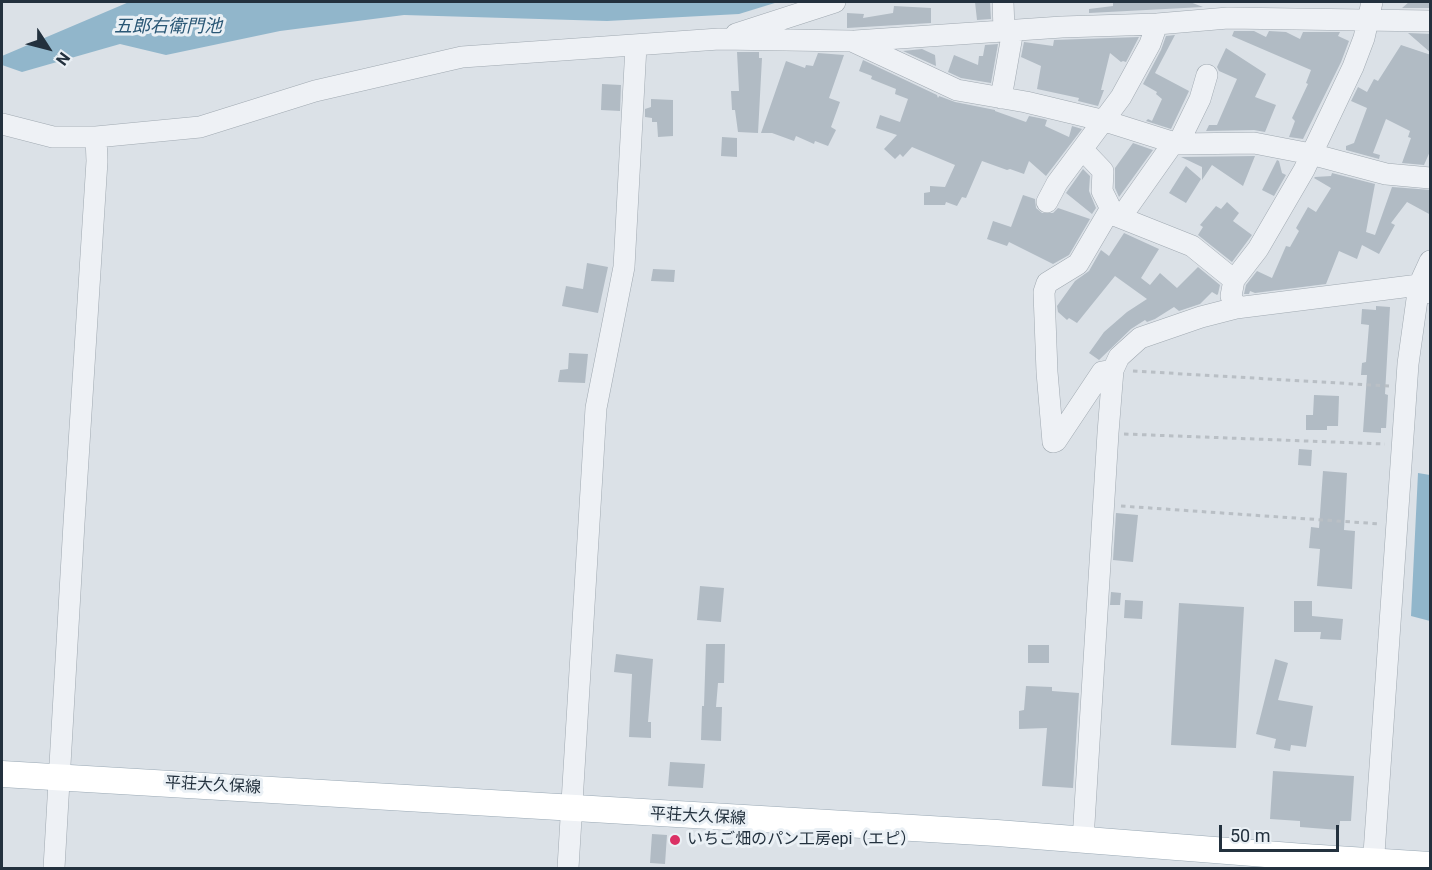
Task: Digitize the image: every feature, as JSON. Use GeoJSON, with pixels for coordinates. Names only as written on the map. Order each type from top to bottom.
{"type":"FeatureCollection","features":[{"type":"Feature","properties":{"kind":"main road","name":"平荘大久保線"},"geometry":{"type":"LineString","coordinates":[[2,774],[1083,840],[1373,865],[1431,865]]}},
{"type":"Feature","properties":{"kind":"street"},"geometry":{"type":"LineString","coordinates":[[720,39],[835,2]]}},
{"type":"Feature","properties":{"kind":"street"},"geometry":{"type":"LineString","coordinates":[[1001,98],[1009,30],[1003,2]]}},
{"type":"Feature","properties":{"kind":"street"},"geometry":{"type":"LineString","coordinates":[[3,125],[52,137],[96,137],[200,127],[315,91],[462,57],[720,39],[852,41],[1009,30],[1157,24],[1228,10],[1370,11],[1431,21]]}},
{"type":"Feature","properties":{"kind":"street"},"geometry":{"type":"LineString","coordinates":[[1236,308],[1231,296],[1234,280],[1258,249],[1304,170],[1353,67],[1364,38],[1370,11]]}},
{"type":"Feature","properties":{"kind":"street"},"geometry":{"type":"LineString","coordinates":[[1047,202],[1057,183],[1121,97],[1153,37],[1157,24]]}},
{"type":"Feature","properties":{"kind":"street"},"geometry":{"type":"LineString","coordinates":[[852,41],[957,90],[1105,121],[1176,143],[1254,142],[1386,174],[1431,178]]}},
{"type":"Feature","properties":{"kind":"street"},"geometry":{"type":"LineString","coordinates":[[568,868],[596,408],[624,267],[636,45]]}},
{"type":"Feature","properties":{"kind":"street"},"geometry":{"type":"LineString","coordinates":[[1113,370],[1102,372],[1056,441],[1053,442],[1047,372],[1044,292],[1047,283],[1078,264],[1116,213],[1176,143],[1200,99],[1207,75]]}},
{"type":"Feature","properties":{"kind":"street"},"geometry":{"type":"LineString","coordinates":[[54,868],[96,172],[96,137]]}},
{"type":"Feature","properties":{"kind":"street"},"geometry":{"type":"LineString","coordinates":[[1083,150],[1103,171],[1102,191],[1116,213],[1192,246],[1234,280]]}},
{"type":"Feature","properties":{"kind":"street"},"geometry":{"type":"LineString","coordinates":[[1373,865],[1407,387],[1431,261]]}},
{"type":"Feature","properties":{"kind":"street"},"geometry":{"type":"LineString","coordinates":[[1083,840],[1108,433],[1113,370],[1119,357],[1140,338],[1201,317],[1236,308],[1425,289]]}},
{"type":"Feature","properties":{"kind":"path"},"geometry":{"type":"LineString","coordinates":[[1113,370],[1407,387]]}},
{"type":"Feature","properties":{"kind":"path"},"geometry":{"type":"LineString","coordinates":[[1108,433],[1402,444]]}},
{"type":"Feature","properties":{"kind":"path"},"geometry":{"type":"LineString","coordinates":[[1104,505],[1397,525]]}},
{"type":"Feature","properties":{"kind":"water","name":"五郎右衛門池"},"geometry":{"type":"Polygon","coordinates":[[[129,2],[778,2],[739,14],[607,21],[404,15],[280,31],[166,55],[120,44],[22,72],[2,65],[2,56],[129,2]]]}},
{"type":"Feature","properties":{"kind":"water"},"geometry":{"type":"Polygon","coordinates":[[[1418,473],[1430,475],[1430,621],[1411,616],[1418,473]]]}},
{"type":"Feature","properties":{"kind":"building"},"geometry":{"type":"Polygon","coordinates":[[[975,2],[990,2],[991,19],[977,20],[975,2]]]}},
{"type":"Feature","properties":{"kind":"building"},"geometry":{"type":"Polygon","coordinates":[[[1113,2],[1190,2],[1203,7],[1089,13],[1089,9],[1113,6],[1113,2]]]}},
{"type":"Feature","properties":{"kind":"building"},"geometry":{"type":"Polygon","coordinates":[[[1409,2],[1431,2],[1431,8],[1402,8],[1409,2]]]}},
{"type":"Feature","properties":{"kind":"building"},"geometry":{"type":"Polygon","coordinates":[[[894,6],[931,8],[931,23],[847,28],[847,13],[864,14],[863,18],[893,13],[894,6]]]}},
{"type":"Feature","properties":{"kind":"building"},"geometry":{"type":"Polygon","coordinates":[[[1234,31],[1254,31],[1266,37],[1269,31],[1286,32],[1300,39],[1303,32],[1340,32],[1338,36],[1349,41],[1303,139],[1289,137],[1295,121],[1292,118],[1308,84],[1306,83],[1311,70],[1232,36],[1234,31]]]}},
{"type":"Feature","properties":{"kind":"building"},"geometry":{"type":"Polygon","coordinates":[[[1408,33],[1431,34],[1431,53],[1408,33]]]}},
{"type":"Feature","properties":{"kind":"building"},"geometry":{"type":"Polygon","coordinates":[[[1175,35],[1155,73],[1189,91],[1171,129],[1146,121],[1148,119],[1152,121],[1162,99],[1156,94],[1157,92],[1143,84],[1166,36],[1175,35]]]}},
{"type":"Feature","properties":{"kind":"building"},"geometry":{"type":"Polygon","coordinates":[[[1139,37],[1126,62],[1121,62],[1110,53],[1101,90],[1104,90],[1098,106],[1078,101],[1079,98],[1037,89],[1041,66],[1021,57],[1024,42],[1053,46],[1054,40],[1139,37]]]}},
{"type":"Feature","properties":{"kind":"building"},"geometry":{"type":"Polygon","coordinates":[[[998,44],[991,83],[961,78],[948,72],[954,55],[978,65],[979,56],[983,56],[985,45],[998,44]]]}},
{"type":"Feature","properties":{"kind":"building"},"geometry":{"type":"Polygon","coordinates":[[[1401,45],[1431,55],[1431,149],[1424,165],[1402,163],[1411,138],[1408,137],[1410,131],[1386,119],[1373,153],[1380,155],[1379,159],[1346,150],[1346,146],[1354,143],[1367,108],[1351,101],[1358,87],[1367,92],[1374,79],[1378,81],[1401,45]]]}},
{"type":"Feature","properties":{"kind":"building"},"geometry":{"type":"Polygon","coordinates":[[[1226,48],[1266,74],[1255,97],[1276,105],[1265,132],[1254,130],[1206,131],[1209,125],[1217,125],[1237,79],[1219,71],[1217,67],[1226,48]]]}},
{"type":"Feature","properties":{"kind":"building"},"geometry":{"type":"Polygon","coordinates":[[[922,49],[935,55],[936,66],[903,51],[922,49]]]}},
{"type":"Feature","properties":{"kind":"building"},"geometry":{"type":"Polygon","coordinates":[[[737,52],[759,52],[759,58],[762,58],[758,133],[738,132],[735,110],[732,110],[731,91],[739,91],[737,52]]]}},
{"type":"Feature","properties":{"kind":"building"},"geometry":{"type":"Polygon","coordinates":[[[818,53],[844,55],[829,98],[840,102],[831,127],[836,130],[828,146],[815,141],[814,144],[796,136],[794,141],[772,133],[761,133],[786,61],[805,68],[806,65],[813,66],[818,53]]]}},
{"type":"Feature","properties":{"kind":"building"},"geometry":{"type":"Polygon","coordinates":[[[863,60],[937,95],[938,98],[939,96],[955,102],[995,110],[1026,122],[1029,116],[1044,119],[1047,120],[1045,126],[1069,137],[1072,126],[1082,129],[1046,176],[1029,161],[1024,174],[982,161],[966,198],[962,197],[957,206],[946,202],[945,205],[924,205],[924,193],[930,192],[930,186],[945,187],[955,165],[912,147],[903,157],[900,154],[895,159],[884,149],[897,135],[876,128],[880,115],[900,122],[908,99],[895,94],[896,89],[871,79],[872,76],[859,71],[863,60]]]}},
{"type":"Feature","properties":{"kind":"building"},"geometry":{"type":"Polygon","coordinates":[[[602,84],[621,85],[620,111],[601,110],[602,84]]]}},
{"type":"Feature","properties":{"kind":"building"},"geometry":{"type":"Polygon","coordinates":[[[651,99],[673,100],[673,136],[658,137],[657,122],[652,122],[652,118],[645,117],[645,109],[651,107],[651,99]]]}},
{"type":"Feature","properties":{"kind":"building"},"geometry":{"type":"Polygon","coordinates":[[[722,137],[737,138],[737,157],[721,156],[722,137]]]}},
{"type":"Feature","properties":{"kind":"building"},"geometry":{"type":"Polygon","coordinates":[[[1133,143],[1153,150],[1119,197],[1115,188],[1115,168],[1133,143]]]}},
{"type":"Feature","properties":{"kind":"building"},"geometry":{"type":"Polygon","coordinates":[[[1255,156],[1243,186],[1212,165],[1202,180],[1202,167],[1181,157],[1255,156]]]}},
{"type":"Feature","properties":{"kind":"building"},"geometry":{"type":"Polygon","coordinates":[[[1277,160],[1282,173],[1286,175],[1274,196],[1262,190],[1277,160]]]}},
{"type":"Feature","properties":{"kind":"building"},"geometry":{"type":"Polygon","coordinates":[[[1186,166],[1201,179],[1186,203],[1169,193],[1186,166]]]}},
{"type":"Feature","properties":{"kind":"building"},"geometry":{"type":"Polygon","coordinates":[[[1083,169],[1090,176],[1089,191],[1096,208],[1092,214],[1066,193],[1083,169]]]}},
{"type":"Feature","properties":{"kind":"building"},"geometry":{"type":"Polygon","coordinates":[[[1332,173],[1375,184],[1366,232],[1375,235],[1392,187],[1431,190],[1431,215],[1407,202],[1391,223],[1395,225],[1379,254],[1362,245],[1357,259],[1339,251],[1326,284],[1255,293],[1250,291],[1249,294],[1244,294],[1246,285],[1257,271],[1272,278],[1286,246],[1290,247],[1299,231],[1296,228],[1308,207],[1316,212],[1331,188],[1314,178],[1331,176],[1332,173]]]}},
{"type":"Feature","properties":{"kind":"building"},"geometry":{"type":"Polygon","coordinates":[[[1023,195],[1035,199],[1036,208],[1042,213],[1053,213],[1058,208],[1090,219],[1069,255],[1053,264],[1009,242],[1007,246],[987,239],[993,221],[1011,227],[1023,195]]]}},
{"type":"Feature","properties":{"kind":"building"},"geometry":{"type":"Polygon","coordinates":[[[1227,202],[1239,213],[1233,221],[1252,235],[1232,262],[1198,235],[1203,227],[1200,225],[1216,206],[1221,209],[1227,202]]]}},
{"type":"Feature","properties":{"kind":"building"},"geometry":{"type":"Polygon","coordinates":[[[1124,233],[1159,249],[1141,278],[1150,285],[1160,273],[1177,288],[1198,267],[1220,285],[1217,295],[1212,292],[1200,304],[1179,311],[1174,307],[1155,319],[1147,322],[1145,320],[1131,329],[1099,360],[1089,353],[1104,332],[1127,312],[1147,299],[1115,276],[1077,323],[1069,318],[1067,320],[1058,312],[1057,306],[1075,281],[1089,271],[1101,250],[1109,256],[1124,233]]]}},
{"type":"Feature","properties":{"kind":"building"},"geometry":{"type":"Polygon","coordinates":[[[587,263],[608,267],[598,313],[562,306],[566,286],[583,289],[587,263]]]}},
{"type":"Feature","properties":{"kind":"building"},"geometry":{"type":"Polygon","coordinates":[[[653,269],[675,270],[674,282],[651,281],[653,269]]]}},
{"type":"Feature","properties":{"kind":"building"},"geometry":{"type":"Polygon","coordinates":[[[1376,306],[1390,307],[1385,394],[1388,395],[1386,428],[1381,428],[1381,433],[1363,432],[1367,375],[1361,375],[1362,363],[1366,362],[1369,325],[1361,324],[1362,309],[1376,310],[1376,306]]]}},
{"type":"Feature","properties":{"kind":"building"},"geometry":{"type":"Polygon","coordinates":[[[569,353],[588,354],[585,383],[558,382],[560,370],[568,369],[569,353]]]}},
{"type":"Feature","properties":{"kind":"building"},"geometry":{"type":"Polygon","coordinates":[[[1314,395],[1339,396],[1338,426],[1327,426],[1327,430],[1306,430],[1306,415],[1313,415],[1314,395]]]}},
{"type":"Feature","properties":{"kind":"building"},"geometry":{"type":"Polygon","coordinates":[[[1299,449],[1312,450],[1311,466],[1298,465],[1299,449]]]}},
{"type":"Feature","properties":{"kind":"building"},"geometry":{"type":"Polygon","coordinates":[[[1323,471],[1347,473],[1344,530],[1355,531],[1352,589],[1317,586],[1320,549],[1309,548],[1311,527],[1319,528],[1323,471]]]}},
{"type":"Feature","properties":{"kind":"building"},"geometry":{"type":"Polygon","coordinates":[[[1116,513],[1138,515],[1133,562],[1113,560],[1116,513]]]}},
{"type":"Feature","properties":{"kind":"building"},"geometry":{"type":"Polygon","coordinates":[[[700,586],[724,588],[721,622],[697,620],[700,586]]]}},
{"type":"Feature","properties":{"kind":"building"},"geometry":{"type":"Polygon","coordinates":[[[1111,592],[1121,593],[1120,605],[1110,605],[1111,592]]]}},
{"type":"Feature","properties":{"kind":"building"},"geometry":{"type":"Polygon","coordinates":[[[1125,600],[1143,601],[1142,619],[1124,618],[1125,600]]]}},
{"type":"Feature","properties":{"kind":"building"},"geometry":{"type":"Polygon","coordinates":[[[1294,601],[1312,601],[1312,616],[1343,619],[1341,640],[1320,639],[1321,632],[1294,632],[1294,601]]]}},
{"type":"Feature","properties":{"kind":"building"},"geometry":{"type":"Polygon","coordinates":[[[1179,603],[1244,607],[1236,748],[1171,745],[1179,603]]]}},
{"type":"Feature","properties":{"kind":"building"},"geometry":{"type":"Polygon","coordinates":[[[706,644],[725,644],[724,683],[718,683],[716,707],[722,707],[721,741],[701,740],[706,644]]]}},
{"type":"Feature","properties":{"kind":"building"},"geometry":{"type":"Polygon","coordinates":[[[1028,645],[1049,645],[1049,663],[1028,663],[1028,645]]]}},
{"type":"Feature","properties":{"kind":"building"},"geometry":{"type":"Polygon","coordinates":[[[616,654],[653,659],[648,722],[651,722],[651,738],[629,737],[632,674],[614,672],[616,654]]]}},
{"type":"Feature","properties":{"kind":"building"},"geometry":{"type":"Polygon","coordinates":[[[1275,659],[1288,663],[1278,700],[1313,706],[1306,747],[1291,745],[1290,751],[1274,748],[1276,739],[1256,734],[1275,659]]]}},
{"type":"Feature","properties":{"kind":"building"},"geometry":{"type":"Polygon","coordinates":[[[1026,686],[1052,687],[1052,691],[1079,693],[1073,788],[1042,786],[1047,728],[1019,729],[1019,711],[1024,710],[1026,686]]]}},
{"type":"Feature","properties":{"kind":"building"},"geometry":{"type":"Polygon","coordinates":[[[670,762],[705,764],[703,788],[668,786],[670,762]]]}},
{"type":"Feature","properties":{"kind":"building"},"geometry":{"type":"Polygon","coordinates":[[[1273,771],[1354,776],[1351,821],[1340,821],[1339,830],[1300,827],[1300,821],[1270,819],[1273,771]]]}},
{"type":"Feature","properties":{"kind":"building"},"geometry":{"type":"Polygon","coordinates":[[[652,834],[667,835],[665,864],[650,863],[652,834]]]}},
{"type":"Feature","properties":{"kind":"place","name":"いちご畑のパン工房epi（エピ）"},"geometry":{"type":"Point","coordinates":[675,840]}}]}
